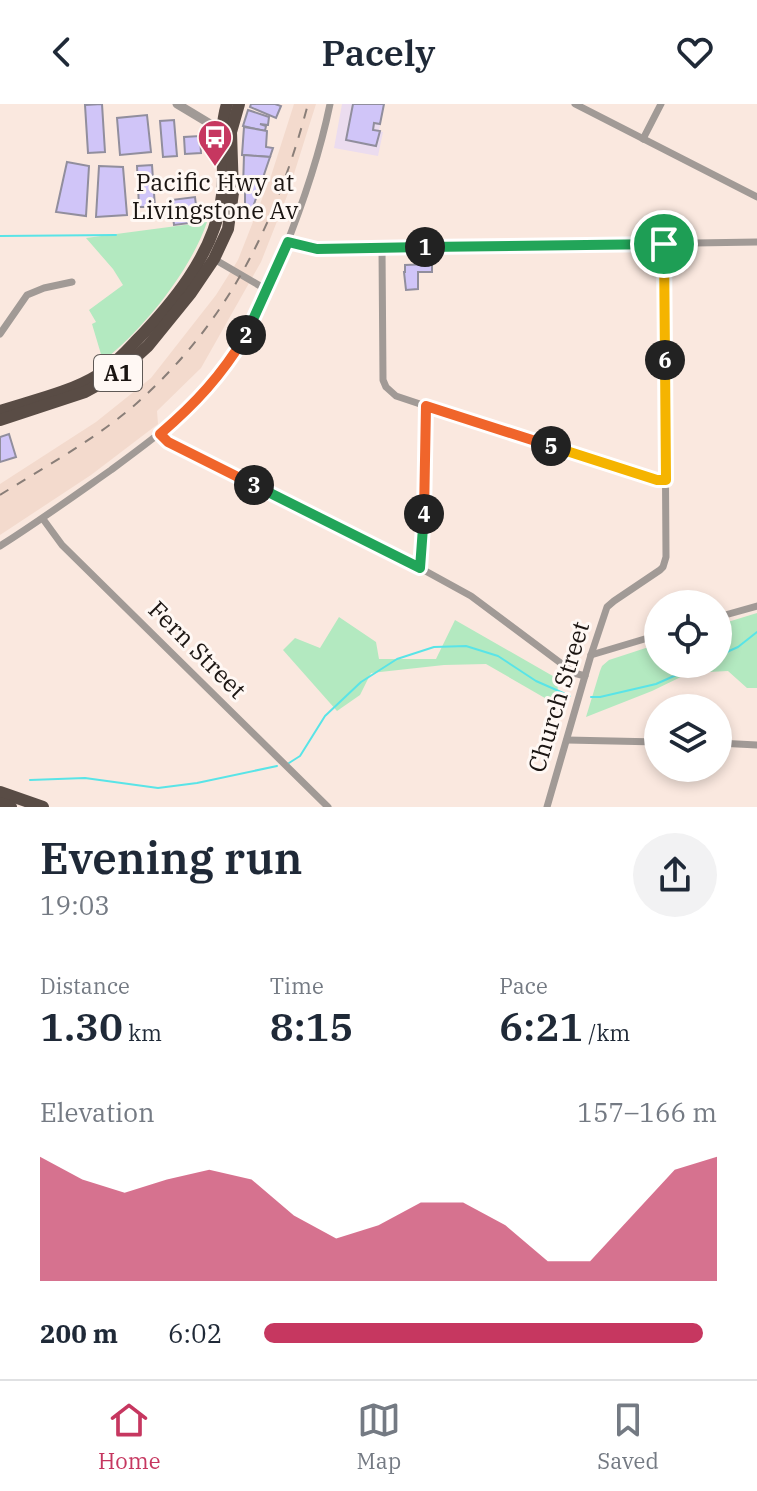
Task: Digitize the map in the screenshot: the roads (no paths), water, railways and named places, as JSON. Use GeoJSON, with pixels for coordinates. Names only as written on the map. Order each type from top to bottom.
{"type":"FeatureCollection","features":[{"type":"Feature","properties":{"kind":"highway","name":"A1"},"geometry":{"type":"LineString","coordinates":[[0,411],[78,385],[110,367],[155,321],[192,272],[222,244],[233,193],[226,131],[227,104]]}},
{"type":"Feature","properties":{"kind":"highway","name":"A1"},"geometry":{"type":"LineString","coordinates":[[226,131],[239,104]]}},
{"type":"Feature","properties":{"kind":"highway","name":"A1"},"geometry":{"type":"LineString","coordinates":[[0,420],[85,392],[116,375],[148,346],[191,293],[208,256]]}},
{"type":"Feature","properties":{"kind":"highway"},"geometry":{"type":"LineString","coordinates":[[0,792],[43,807]]}},
{"type":"Feature","properties":{"kind":"highway"},"geometry":{"type":"LineString","coordinates":[[0,803],[11,807]]}},
{"type":"Feature","properties":{"kind":"street"},"geometry":{"type":"LineString","coordinates":[[177,104],[226,131]]}},
{"type":"Feature","properties":{"kind":"street"},"geometry":{"type":"LineString","coordinates":[[0,546],[43,519],[160,434],[218,378],[249,330],[288,242],[322,144],[330,104]]}},
{"type":"Feature","properties":{"kind":"street"},"geometry":{"type":"LineString","coordinates":[[575,104],[757,197]]}},
{"type":"Feature","properties":{"kind":"street"},"geometry":{"type":"LineString","coordinates":[[643,139],[661,104]]}},
{"type":"Feature","properties":{"kind":"street"},"geometry":{"type":"LineString","coordinates":[[288,242],[311,249],[757,242]]}},
{"type":"Feature","properties":{"kind":"street","name":"Church Street"},"geometry":{"type":"LineString","coordinates":[[547,807],[605,612],[610,603],[663,567],[666,557],[664,244]]}},
{"type":"Feature","properties":{"kind":"street"},"geometry":{"type":"LineString","coordinates":[[382,248],[383,380],[396,396],[666,480]]}},
{"type":"Feature","properties":{"kind":"street"},"geometry":{"type":"LineString","coordinates":[[208,256],[267,290]]}},
{"type":"Feature","properties":{"kind":"street"},"geometry":{"type":"LineString","coordinates":[[0,334],[27,295],[72,282]]}},
{"type":"Feature","properties":{"kind":"street"},"geometry":{"type":"LineString","coordinates":[[420,568],[425,508],[426,406]]}},
{"type":"Feature","properties":{"kind":"street"},"geometry":{"type":"LineString","coordinates":[[160,434],[168,442],[471,596],[574,673],[585,676]]}},
{"type":"Feature","properties":{"kind":"street","name":"Fern Street"},"geometry":{"type":"LineString","coordinates":[[43,519],[62,545],[328,807]]}},
{"type":"Feature","properties":{"kind":"street"},"geometry":{"type":"LineString","coordinates":[[732,613],[757,606]]}},
{"type":"Feature","properties":{"kind":"street"},"geometry":{"type":"LineString","coordinates":[[591,655],[644,639]]}},
{"type":"Feature","properties":{"kind":"street"},"geometry":{"type":"LineString","coordinates":[[567,740],[644,742]]}},
{"type":"Feature","properties":{"kind":"street"},"geometry":{"type":"LineString","coordinates":[[732,744],[757,745]]}},
{"type":"Feature","properties":{"kind":"waterway"},"geometry":{"type":"LineString","coordinates":[[0,236],[116,235]]}},
{"type":"Feature","properties":{"kind":"waterway"},"geometry":{"type":"LineString","coordinates":[[732,650],[757,632]]}},
{"type":"Feature","properties":{"kind":"waterway"},"geometry":{"type":"LineString","coordinates":[[289,763],[300,756],[325,716],[361,682],[397,659],[434,647],[466,646],[498,656],[536,681],[570,696]]}},
{"type":"Feature","properties":{"kind":"waterway"},"geometry":{"type":"LineString","coordinates":[[591,697],[656,684],[670,678]]}},
{"type":"Feature","properties":{"kind":"waterway"},"geometry":{"type":"LineString","coordinates":[[30,780],[85,778],[158,788],[277,766]]}},
{"type":"Feature","properties":{"kind":"railway"},"geometry":{"type":"LineString","coordinates":[[0,495],[121,416],[169,371],[198,338],[245,267],[265,228],[296,147],[308,104]]}},
{"type":"Feature","properties":{"kind":"place","name":"Pacific Hwy at Livingstone Av"},"geometry":{"type":"Point","coordinates":[215,168]}}]}
